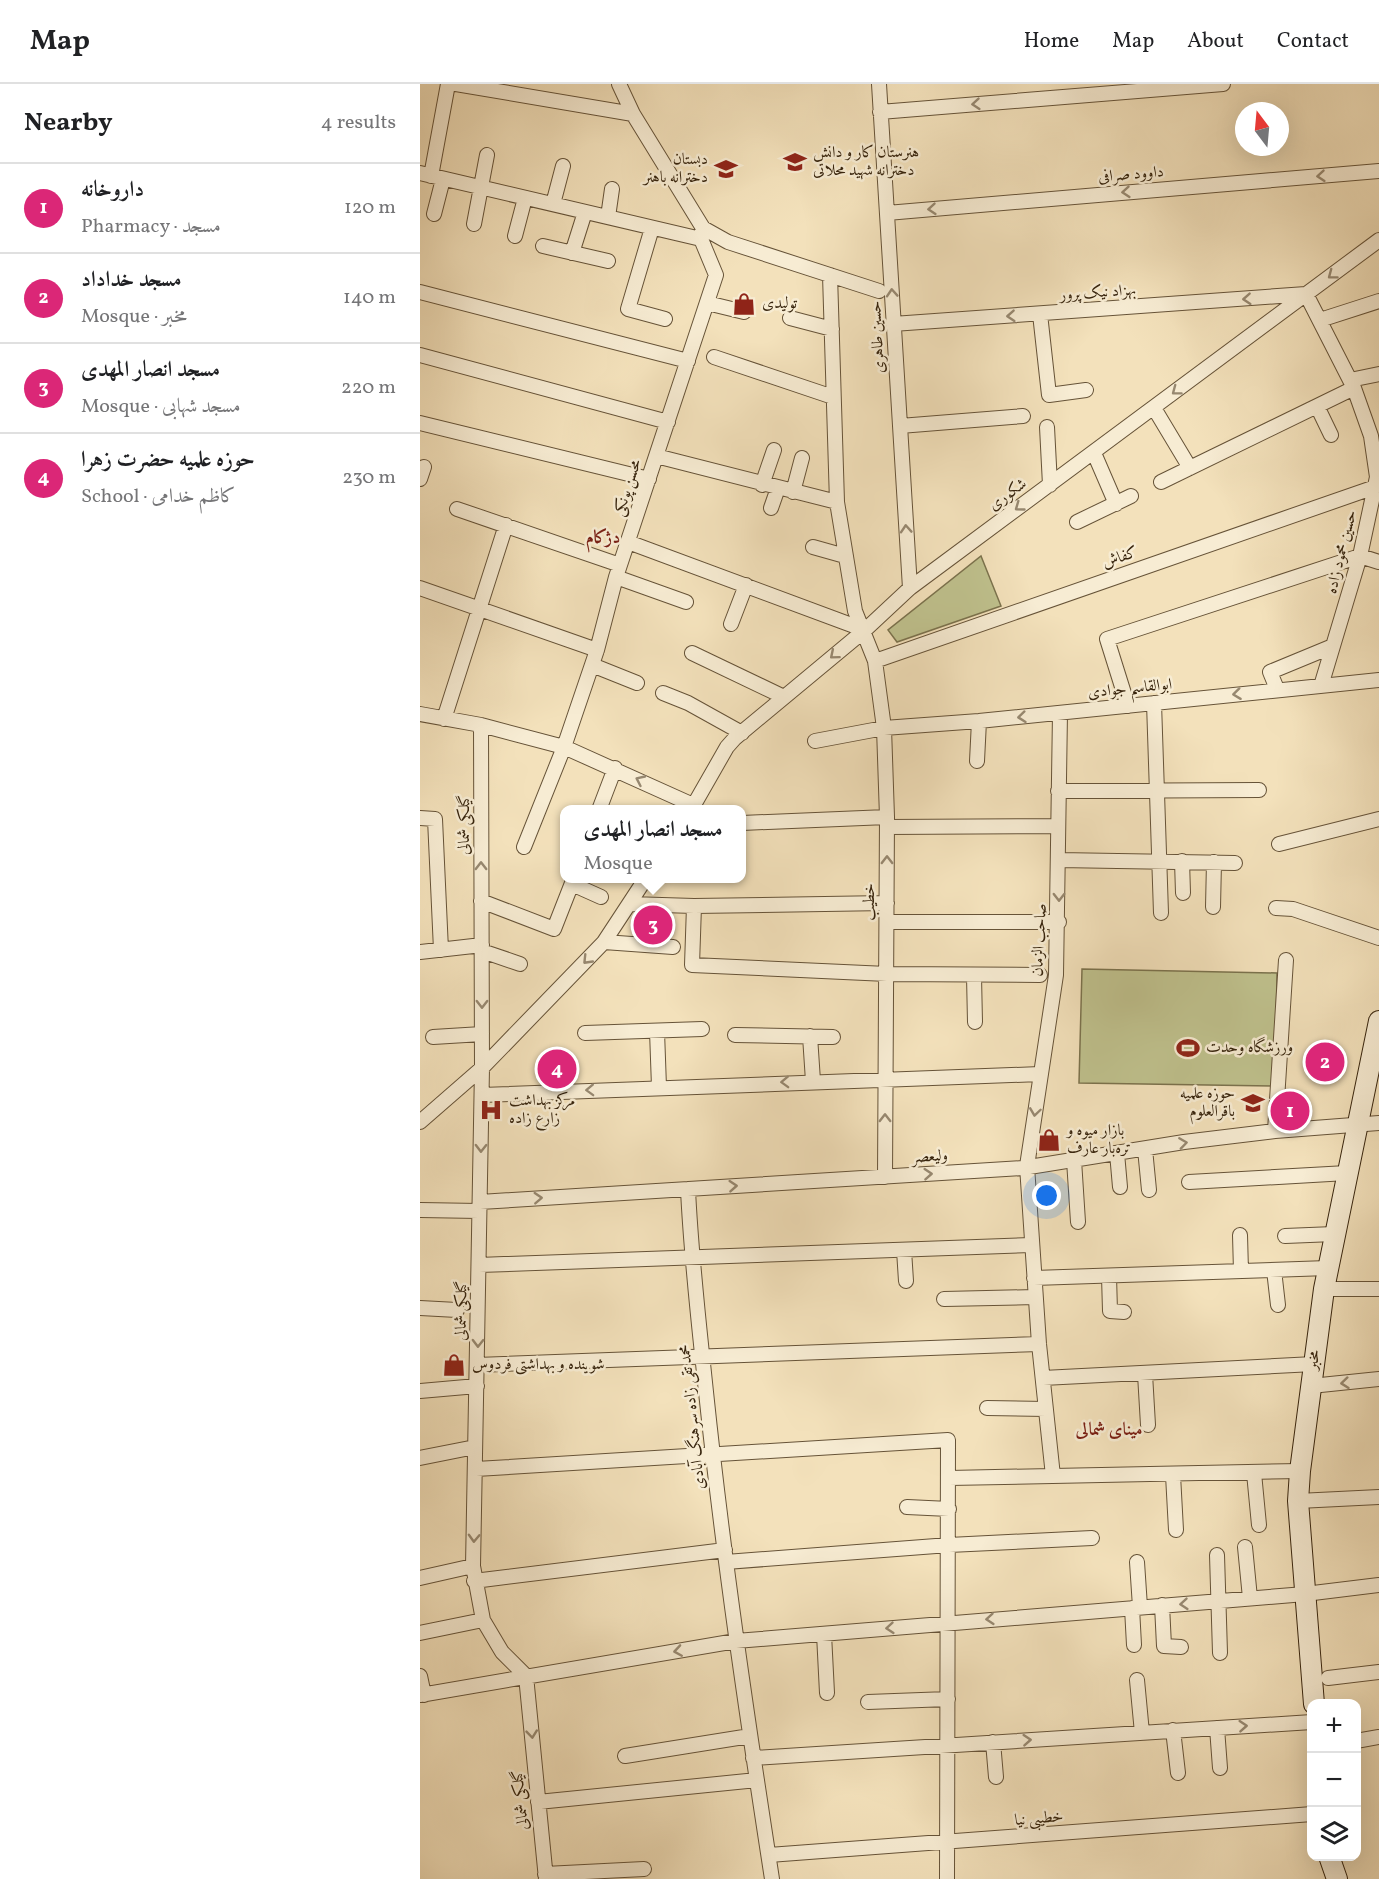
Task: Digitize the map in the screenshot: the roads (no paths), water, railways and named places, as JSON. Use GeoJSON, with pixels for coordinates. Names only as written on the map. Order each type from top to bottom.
{"type":"FeatureCollection","features":[{"type":"Feature","properties":{"kind":"main road","name":"مخبر"},"geometry":{"type":"LineString","coordinates":[[1314,1699],[1298,1501],[1300,1471],[1324,1289],[1379,1023]]}},
{"type":"Feature","properties":{"kind":"main road"},"geometry":{"type":"LineString","coordinates":[[1325,1879],[1327,1861]]}},
{"type":"Feature","properties":{"kind":"main road"},"geometry":{"type":"LineString","coordinates":[[1329,1861],[1337,1879]]}},
{"type":"Feature","properties":{"kind":"street"},"geometry":{"type":"LineString","coordinates":[[434,214],[431,176],[448,84]]}},
{"type":"Feature","properties":{"kind":"street"},"geometry":{"type":"LineString","coordinates":[[456,84],[633,114]]}},
{"type":"Feature","properties":{"kind":"street","name":"حسین طاهری"},"geometry":{"type":"LineString","coordinates":[[879,84],[910,588]]}},
{"type":"Feature","properties":{"kind":"street"},"geometry":{"type":"LineString","coordinates":[[880,112],[1222,84]]}},
{"type":"Feature","properties":{"kind":"street"},"geometry":{"type":"LineString","coordinates":[[623,85],[633,114],[702,234]]}},
{"type":"Feature","properties":{"kind":"street"},"geometry":{"type":"LineString","coordinates":[[474,224],[487,155]]}},
{"type":"Feature","properties":{"kind":"street"},"geometry":{"type":"LineString","coordinates":[[553,204],[563,166]]}},
{"type":"Feature","properties":{"kind":"street","name":"داوود صرافی"},"geometry":{"type":"LineString","coordinates":[[887,213],[1379,171]]}},
{"type":"Feature","properties":{"kind":"street"},"geometry":{"type":"LineString","coordinates":[[431,176],[652,228],[702,234],[879,291]]}},
{"type":"Feature","properties":{"kind":"street"},"geometry":{"type":"LineString","coordinates":[[608,218],[612,189]]}},
{"type":"Feature","properties":{"kind":"street"},"geometry":{"type":"LineString","coordinates":[[515,236],[525,198]]}},
{"type":"Feature","properties":{"kind":"street"},"geometry":{"type":"LineString","coordinates":[[572,253],[585,212]]}},
{"type":"Feature","properties":{"kind":"street"},"geometry":{"type":"LineString","coordinates":[[652,228],[628,309],[665,319]]}},
{"type":"Feature","properties":{"kind":"street","name":"محسن پونکی"},"geometry":{"type":"LineString","coordinates":[[524,848],[564,747],[592,665],[618,571],[716,275],[702,234]]}},
{"type":"Feature","properties":{"kind":"street","name":"شکوری"},"geometry":{"type":"LineString","coordinates":[[693,805],[727,747],[865,630],[910,588],[1379,240]]}},
{"type":"Feature","properties":{"kind":"street"},"geometry":{"type":"LineString","coordinates":[[543,246],[608,261]]}},
{"type":"Feature","properties":{"kind":"street","name":"خطیب"},"geometry":{"type":"LineString","coordinates":[[830,275],[837,502],[855,611],[865,630],[875,661],[884,728],[887,822],[885,1177]]}},
{"type":"Feature","properties":{"kind":"street"},"geometry":{"type":"LineString","coordinates":[[420,292],[688,361]]}},
{"type":"Feature","properties":{"kind":"street","name":"بهزاد نیک پرور"},"geometry":{"type":"LineString","coordinates":[[894,324],[1306,294]]}},
{"type":"Feature","properties":{"kind":"street","name":"حسین محمود زاده"},"geometry":{"type":"LineString","coordinates":[[1306,294],[1375,435],[1377,481],[1360,556],[1321,686]]}},
{"type":"Feature","properties":{"kind":"street"},"geometry":{"type":"LineString","coordinates":[[1320,320],[1379,301]]}},
{"type":"Feature","properties":{"kind":"street"},"geometry":{"type":"LineString","coordinates":[[707,303],[744,312]]}},
{"type":"Feature","properties":{"kind":"street"},"geometry":{"type":"LineString","coordinates":[[1040,314],[1049,395],[1086,390]]}},
{"type":"Feature","properties":{"kind":"street"},"geometry":{"type":"LineString","coordinates":[[790,318],[832,329]]}},
{"type":"Feature","properties":{"kind":"street"},"geometry":{"type":"LineString","coordinates":[[420,355],[668,422]]}},
{"type":"Feature","properties":{"kind":"street"},"geometry":{"type":"LineString","coordinates":[[714,357],[834,398]]}},
{"type":"Feature","properties":{"kind":"street"},"geometry":{"type":"LineString","coordinates":[[1161,482],[1317,406],[1352,384],[1379,374]]}},
{"type":"Feature","properties":{"kind":"street"},"geometry":{"type":"LineString","coordinates":[[1317,406],[1331,435]]}},
{"type":"Feature","properties":{"kind":"street"},"geometry":{"type":"LineString","coordinates":[[1154,408],[1190,468]]}},
{"type":"Feature","properties":{"kind":"street"},"geometry":{"type":"LineString","coordinates":[[900,426],[1023,416]]}},
{"type":"Feature","properties":{"kind":"street"},"geometry":{"type":"LineString","coordinates":[[420,423],[649,479]]}},
{"type":"Feature","properties":{"kind":"street"},"geometry":{"type":"LineString","coordinates":[[1047,427],[1050,485]]}},
{"type":"Feature","properties":{"kind":"street"},"geometry":{"type":"LineString","coordinates":[[762,485],[774,450]]}},
{"type":"Feature","properties":{"kind":"street"},"geometry":{"type":"LineString","coordinates":[[1094,453],[1116,504]]}},
{"type":"Feature","properties":{"kind":"street"},"geometry":{"type":"LineString","coordinates":[[656,456],[762,485],[837,502]]}},
{"type":"Feature","properties":{"kind":"street"},"geometry":{"type":"LineString","coordinates":[[793,492],[802,458]]}},
{"type":"Feature","properties":{"kind":"street","name":"کفاش"},"geometry":{"type":"LineString","coordinates":[[875,661],[1377,481]]}},
{"type":"Feature","properties":{"kind":"street"},"geometry":{"type":"LineString","coordinates":[[771,508],[778,488]]}},
{"type":"Feature","properties":{"kind":"street"},"geometry":{"type":"LineString","coordinates":[[1077,522],[1131,496]]}},
{"type":"Feature","properties":{"kind":"street"},"geometry":{"type":"LineString","coordinates":[[457,509],[506,525],[686,602]]}},
{"type":"Feature","properties":{"kind":"street"},"geometry":{"type":"LineString","coordinates":[[444,719],[506,525]]}},
{"type":"Feature","properties":{"kind":"street"},"geometry":{"type":"LineString","coordinates":[[628,542],[865,630]]}},
{"type":"Feature","properties":{"kind":"street"},"geometry":{"type":"LineString","coordinates":[[813,547],[845,556]]}},
{"type":"Feature","properties":{"kind":"street"},"geometry":{"type":"LineString","coordinates":[[1128,706],[1107,639],[1360,556],[1379,562]]}},
{"type":"Feature","properties":{"kind":"street"},"geometry":{"type":"LineString","coordinates":[[731,624],[746,585]]}},
{"type":"Feature","properties":{"kind":"street"},"geometry":{"type":"LineString","coordinates":[[420,588],[597,650]]}},
{"type":"Feature","properties":{"kind":"street"},"geometry":{"type":"LineString","coordinates":[[1277,689],[1270,672],[1333,646]]}},
{"type":"Feature","properties":{"kind":"street"},"geometry":{"type":"LineString","coordinates":[[692,653],[784,697]]}},
{"type":"Feature","properties":{"kind":"street"},"geometry":{"type":"LineString","coordinates":[[592,665],[637,683]]}},
{"type":"Feature","properties":{"kind":"street","name":"ابوالقاسم جوادی"},"geometry":{"type":"LineString","coordinates":[[815,741],[884,728],[979,721],[1379,680]]}},
{"type":"Feature","properties":{"kind":"street"},"geometry":{"type":"LineString","coordinates":[[663,693],[742,733]]}},
{"type":"Feature","properties":{"kind":"street"},"geometry":{"type":"LineString","coordinates":[[1154,703],[1161,913]]}},
{"type":"Feature","properties":{"kind":"street","name":"صاحب الزمان"},"geometry":{"type":"LineString","coordinates":[[1053,1476],[1035,1298],[1027,1166],[1056,975],[1059,922],[1060,713]]}},
{"type":"Feature","properties":{"kind":"street"},"geometry":{"type":"LineString","coordinates":[[420,714],[481,725],[564,747],[615,768],[688,805]]}},
{"type":"Feature","properties":{"kind":"street"},"geometry":{"type":"LineString","coordinates":[[977,761],[979,721]]}},
{"type":"Feature","properties":{"kind":"street","name":"گيلکی شمالی"},"geometry":{"type":"LineString","coordinates":[[481,725],[482,1095],[473,1566],[483,1620],[502,1652],[526,1676],[545,1877]]}},
{"type":"Feature","properties":{"kind":"street"},"geometry":{"type":"LineString","coordinates":[[601,805],[615,768]]}},
{"type":"Feature","properties":{"kind":"street"},"geometry":{"type":"LineString","coordinates":[[1058,791],[1259,789]]}},
{"type":"Feature","properties":{"kind":"street"},"geometry":{"type":"LineString","coordinates":[[420,818],[435,819],[441,950]]}},
{"type":"Feature","properties":{"kind":"street"},"geometry":{"type":"LineString","coordinates":[[1279,844],[1379,819]]}},
{"type":"Feature","properties":{"kind":"street"},"geometry":{"type":"LineString","coordinates":[[746,823],[887,822],[1058,826]]}},
{"type":"Feature","properties":{"kind":"street"},"geometry":{"type":"LineString","coordinates":[[1059,860],[1235,863]]}},
{"type":"Feature","properties":{"kind":"street"},"geometry":{"type":"LineString","coordinates":[[1182,861],[1183,893]]}},
{"type":"Feature","properties":{"kind":"street"},"geometry":{"type":"LineString","coordinates":[[1213,907],[1214,862]]}},
{"type":"Feature","properties":{"kind":"street"},"geometry":{"type":"LineString","coordinates":[[482,901],[554,929],[572,883]]}},
{"type":"Feature","properties":{"kind":"street"},"geometry":{"type":"LineString","coordinates":[[576,883],[601,897]]}},
{"type":"Feature","properties":{"kind":"street"},"geometry":{"type":"LineString","coordinates":[[420,1122],[482,1068],[604,942],[643,883]]}},
{"type":"Feature","properties":{"kind":"street"},"geometry":{"type":"LineString","coordinates":[[630,904],[694,906],[887,903]]}},
{"type":"Feature","properties":{"kind":"street"},"geometry":{"type":"LineString","coordinates":[[694,906],[692,965],[887,974],[1040,975]]}},
{"type":"Feature","properties":{"kind":"street"},"geometry":{"type":"LineString","coordinates":[[1276,908],[1293,909],[1379,938]]}},
{"type":"Feature","properties":{"kind":"street"},"geometry":{"type":"LineString","coordinates":[[887,922],[1059,922]]}},
{"type":"Feature","properties":{"kind":"street"},"geometry":{"type":"LineString","coordinates":[[604,942],[673,947]]}},
{"type":"Feature","properties":{"kind":"street"},"geometry":{"type":"LineString","coordinates":[[420,952],[482,948],[520,964]]}},
{"type":"Feature","properties":{"kind":"street"},"geometry":{"type":"LineString","coordinates":[[1275,1131],[1286,960]]}},
{"type":"Feature","properties":{"kind":"street"},"geometry":{"type":"LineString","coordinates":[[974,975],[975,1022]]}},
{"type":"Feature","properties":{"kind":"street"},"geometry":{"type":"LineString","coordinates":[[585,1033],[702,1029]]}},
{"type":"Feature","properties":{"kind":"street"},"geometry":{"type":"LineString","coordinates":[[657,1030],[659,1088]]}},
{"type":"Feature","properties":{"kind":"street"},"geometry":{"type":"LineString","coordinates":[[433,1037],[482,1034]]}},
{"type":"Feature","properties":{"kind":"street"},"geometry":{"type":"LineString","coordinates":[[735,1035],[833,1037]]}},
{"type":"Feature","properties":{"kind":"street"},"geometry":{"type":"LineString","coordinates":[[810,1036],[813,1081]]}},
{"type":"Feature","properties":{"kind":"street"},"geometry":{"type":"LineString","coordinates":[[482,1095],[1040,1074]]}},
{"type":"Feature","properties":{"kind":"street","name":"ولیعصر"},"geometry":{"type":"LineString","coordinates":[[420,1210],[1027,1166],[1275,1131],[1379,1123]]}},
{"type":"Feature","properties":{"kind":"street"},"geometry":{"type":"LineString","coordinates":[[1145,1149],[1149,1190]]}},
{"type":"Feature","properties":{"kind":"street"},"geometry":{"type":"LineString","coordinates":[[1117,1153],[1120,1187]]}},
{"type":"Feature","properties":{"kind":"street"},"geometry":{"type":"LineString","coordinates":[[1074,1160],[1078,1222]]}},
{"type":"Feature","properties":{"kind":"street"},"geometry":{"type":"LineString","coordinates":[[1189,1182],[1347,1173]]}},
{"type":"Feature","properties":{"kind":"street","name":"محمد تقی زاده سرهنگ آبادی"},"geometry":{"type":"LineString","coordinates":[[688,1189],[691,1256],[713,1454],[736,1641],[772,1879]]}},
{"type":"Feature","properties":{"kind":"street"},"geometry":{"type":"LineString","coordinates":[[1285,1236],[1334,1234]]}},
{"type":"Feature","properties":{"kind":"street"},"geometry":{"type":"LineString","coordinates":[[1240,1235],[1241,1271]]}},
{"type":"Feature","properties":{"kind":"street"},"geometry":{"type":"LineString","coordinates":[[479,1265],[1031,1245]]}},
{"type":"Feature","properties":{"kind":"street"},"geometry":{"type":"LineString","coordinates":[[904,1250],[906,1281]]}},
{"type":"Feature","properties":{"kind":"street"},"geometry":{"type":"LineString","coordinates":[[1034,1278],[1328,1268]]}},
{"type":"Feature","properties":{"kind":"street"},"geometry":{"type":"LineString","coordinates":[[1274,1270],[1278,1305]]}},
{"type":"Feature","properties":{"kind":"street"},"geometry":{"type":"LineString","coordinates":[[1109,1276],[1110,1311],[1124,1312]]}},
{"type":"Feature","properties":{"kind":"street"},"geometry":{"type":"LineString","coordinates":[[1324,1289],[1379,1289]]}},
{"type":"Feature","properties":{"kind":"street"},"geometry":{"type":"LineString","coordinates":[[944,1299],[1035,1298]]}},
{"type":"Feature","properties":{"kind":"street"},"geometry":{"type":"LineString","coordinates":[[420,1308],[457,1310]]}},
{"type":"Feature","properties":{"kind":"street"},"geometry":{"type":"LineString","coordinates":[[477,1365],[1039,1344]]}},
{"type":"Feature","properties":{"kind":"street"},"geometry":{"type":"LineString","coordinates":[[1043,1378],[1314,1364]]}},
{"type":"Feature","properties":{"kind":"street"},"geometry":{"type":"LineString","coordinates":[[1145,1374],[1148,1425]]}},
{"type":"Feature","properties":{"kind":"street"},"geometry":{"type":"LineString","coordinates":[[1311,1386],[1379,1379]]}},
{"type":"Feature","properties":{"kind":"street"},"geometry":{"type":"LineString","coordinates":[[420,1391],[477,1386]]}},
{"type":"Feature","properties":{"kind":"street"},"geometry":{"type":"LineString","coordinates":[[987,1407],[1046,1409]]}},
{"type":"Feature","properties":{"kind":"street"},"geometry":{"type":"LineString","coordinates":[[476,1469],[948,1440],[947,1879]]}},
{"type":"Feature","properties":{"kind":"street"},"geometry":{"type":"LineString","coordinates":[[420,1458],[475,1448]]}},
{"type":"Feature","properties":{"kind":"street"},"geometry":{"type":"LineString","coordinates":[[949,1478],[1300,1471]]}},
{"type":"Feature","properties":{"kind":"street"},"geometry":{"type":"LineString","coordinates":[[1254,1473],[1259,1525]]}},
{"type":"Feature","properties":{"kind":"street"},"geometry":{"type":"LineString","coordinates":[[1173,1474],[1176,1530]]}},
{"type":"Feature","properties":{"kind":"street"},"geometry":{"type":"LineString","coordinates":[[1298,1501],[1379,1497]]}},
{"type":"Feature","properties":{"kind":"street"},"geometry":{"type":"LineString","coordinates":[[907,1507],[949,1509]]}},
{"type":"Feature","properties":{"kind":"street"},"geometry":{"type":"LineString","coordinates":[[474,1581],[726,1556],[1092,1538]]}},
{"type":"Feature","properties":{"kind":"street"},"geometry":{"type":"LineString","coordinates":[[1245,1546],[1250,1598]]}},
{"type":"Feature","properties":{"kind":"street"},"geometry":{"type":"LineString","coordinates":[[1217,1555],[1220,1653]]}},
{"type":"Feature","properties":{"kind":"street"},"geometry":{"type":"LineString","coordinates":[[1134,1645],[1137,1562]]}},
{"type":"Feature","properties":{"kind":"street"},"geometry":{"type":"LineString","coordinates":[[420,1578],[473,1566]]}},
{"type":"Feature","properties":{"kind":"street"},"geometry":{"type":"LineString","coordinates":[[420,1676],[422,1695],[736,1641],[1305,1594],[1379,1585]]}},
{"type":"Feature","properties":{"kind":"street"},"geometry":{"type":"LineString","coordinates":[[1162,1605],[1164,1646],[1181,1647]]}},
{"type":"Feature","properties":{"kind":"street"},"geometry":{"type":"LineString","coordinates":[[420,1633],[483,1620]]}},
{"type":"Feature","properties":{"kind":"street"},"geometry":{"type":"LineString","coordinates":[[824,1634],[827,1693]]}},
{"type":"Feature","properties":{"kind":"street"},"geometry":{"type":"LineString","coordinates":[[1328,1678],[1379,1672]]}},
{"type":"Feature","properties":{"kind":"street"},"geometry":{"type":"LineString","coordinates":[[1137,1680],[1142,1732]]}},
{"type":"Feature","properties":{"kind":"street"},"geometry":{"type":"LineString","coordinates":[[868,1702],[948,1699]]}},
{"type":"Feature","properties":{"kind":"street"},"geometry":{"type":"LineString","coordinates":[[753,1758],[1307,1722]]}},
{"type":"Feature","properties":{"kind":"street"},"geometry":{"type":"LineString","coordinates":[[1217,1728],[1220,1768]]}},
{"type":"Feature","properties":{"kind":"street"},"geometry":{"type":"LineString","coordinates":[[1173,1731],[1178,1773]]}},
{"type":"Feature","properties":{"kind":"street"},"geometry":{"type":"LineString","coordinates":[[625,1756],[750,1736]]}},
{"type":"Feature","properties":{"kind":"street"},"geometry":{"type":"LineString","coordinates":[[1361,1739],[1379,1737]]}},
{"type":"Feature","properties":{"kind":"street"},"geometry":{"type":"LineString","coordinates":[[993,1742],[996,1777]]}},
{"type":"Feature","properties":{"kind":"street"},"geometry":{"type":"LineString","coordinates":[[538,1802],[757,1780]]}},
{"type":"Feature","properties":{"kind":"street","name":"خطیبی نیا"},"geometry":{"type":"LineString","coordinates":[[769,1855],[1307,1814]]}},
{"type":"Feature","properties":{"kind":"street"},"geometry":{"type":"LineString","coordinates":[[545,1877],[644,1869]]}},
{"type":"Feature","properties":{"kind":"place","name":"هنرستان کار و دانش دخترانه شهید محلاتی"},"geometry":{"type":"Point","coordinates":[795,162]}},
{"type":"Feature","properties":{"kind":"place","name":"دبستان دخترانه باهنر"},"geometry":{"type":"Point","coordinates":[726,169]}},
{"type":"Feature","properties":{"kind":"place","name":"تولیدی"},"geometry":{"type":"Point","coordinates":[744,304]}},
{"type":"Feature","properties":{"kind":"place","name":"مسجد انصار المهدی"},"geometry":{"type":"Point","coordinates":[653,925]}},
{"type":"Feature","properties":{"kind":"place","name":"ورزشگاه وحدت"},"geometry":{"type":"Point","coordinates":[1188,1048]}},
{"type":"Feature","properties":{"kind":"place","name":"مسجد خداداد"},"geometry":{"type":"Point","coordinates":[1325,1062]}},
{"type":"Feature","properties":{"kind":"place","name":"حوزه علمیه حضرت زهرا"},"geometry":{"type":"Point","coordinates":[557,1069]}},
{"type":"Feature","properties":{"kind":"place","name":"حوزه علمیه باقرالعلوم"},"geometry":{"type":"Point","coordinates":[1253,1103]}},
{"type":"Feature","properties":{"kind":"place","name":"مرکز بهداشت زارع زاده"},"geometry":{"type":"Point","coordinates":[491,1110]}},
{"type":"Feature","properties":{"kind":"place","name":"داروخانه"},"geometry":{"type":"Point","coordinates":[1290,1111]}},
{"type":"Feature","properties":{"kind":"place","name":"بازار میوه و تره‌بار عارف"},"geometry":{"type":"Point","coordinates":[1049,1140]}},
{"type":"Feature","properties":{"kind":"place","name":"شوینده و بهداشتی فردوس"},"geometry":{"type":"Point","coordinates":[454,1365]}},
{"type":"Feature","properties":{"kind":"district","name":"دژکام"},"geometry":{"type":"Point","coordinates":[603,538]}},
{"type":"Feature","properties":{"kind":"district","name":"مینای شمالی"},"geometry":{"type":"Point","coordinates":[1109,1430]}}]}
